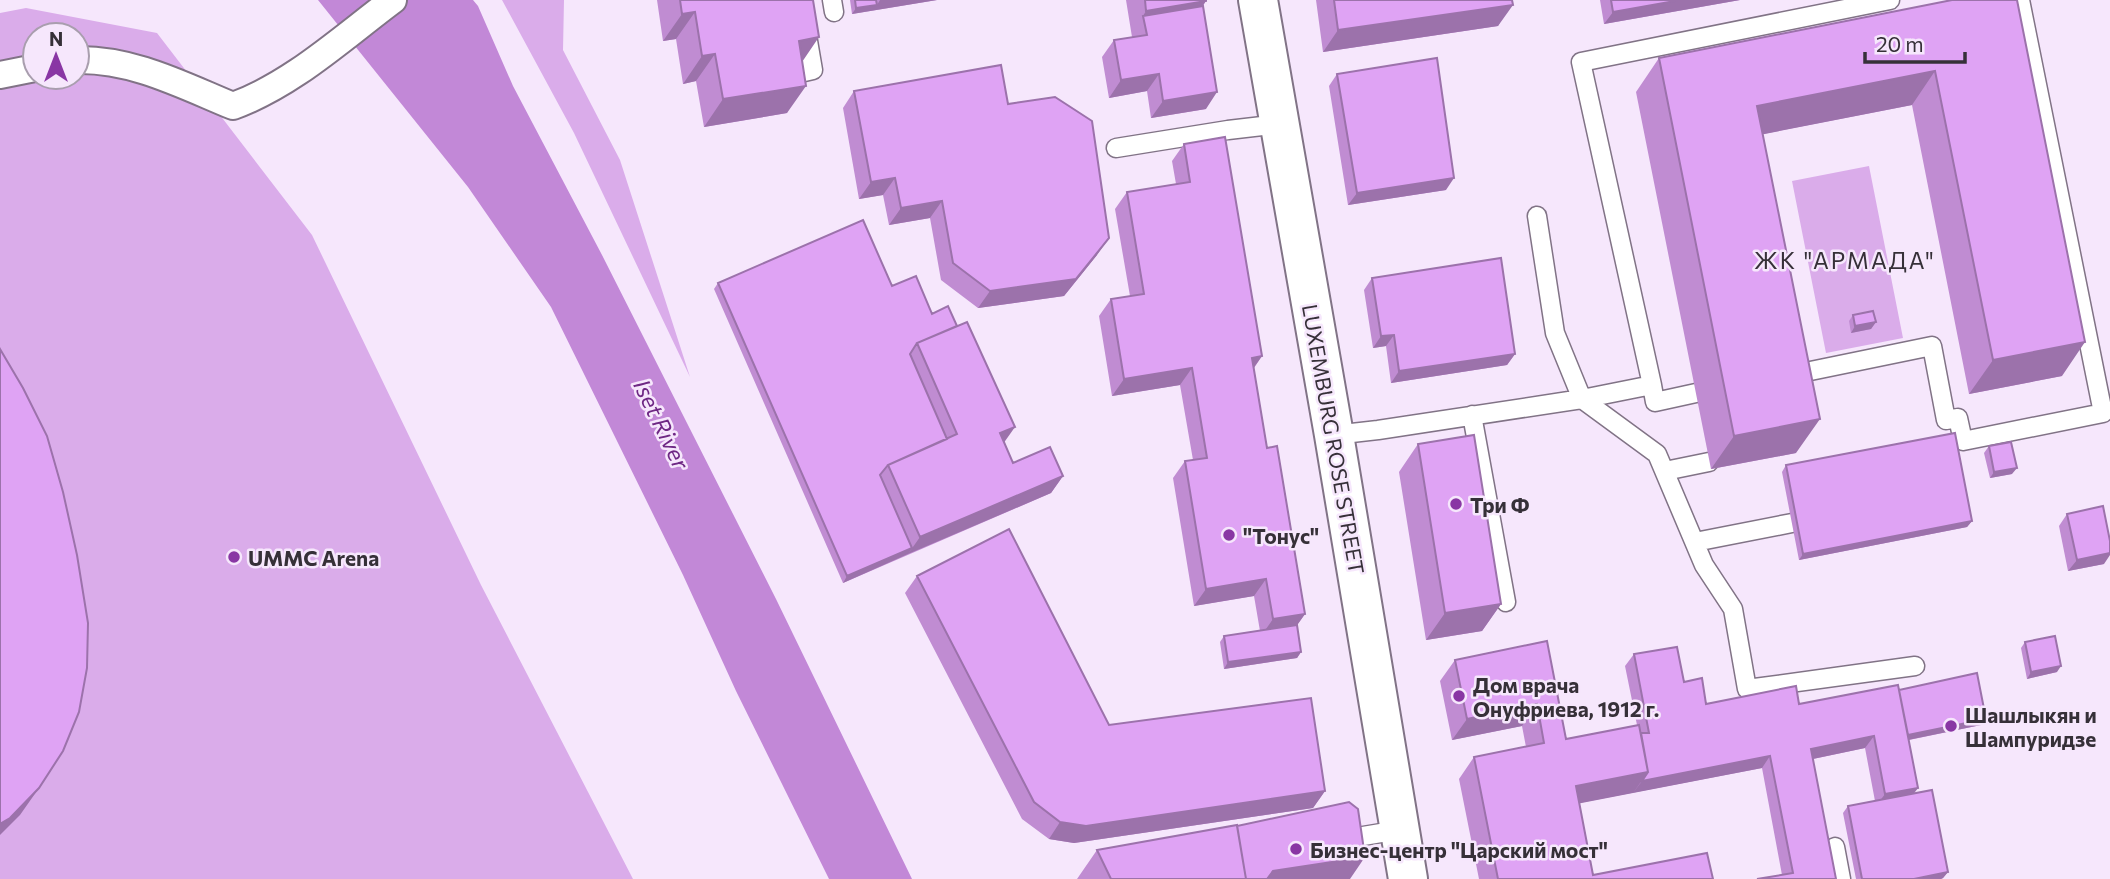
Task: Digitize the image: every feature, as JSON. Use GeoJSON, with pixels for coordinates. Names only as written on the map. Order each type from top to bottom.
{"type":"FeatureCollection","features":[{"type":"Feature","properties":{"kind":"main road","name":"LUXEMBURG ROSE STREET"},"geometry":{"type":"LineString","coordinates":[[1258,0],[1408,879]]}},
{"type":"Feature","properties":{"kind":"street"},"geometry":{"type":"LineString","coordinates":[[91,60],[113,61],[153,72],[233,106],[255,98],[282,83],[393,0]]}},
{"type":"Feature","properties":{"kind":"street"},"geometry":{"type":"LineString","coordinates":[[0,75],[21,71]]}},
{"type":"Feature","properties":{"kind":"lane"},"geometry":{"type":"LineString","coordinates":[[786,76],[813,70],[801,0]]}},
{"type":"Feature","properties":{"kind":"lane"},"geometry":{"type":"LineString","coordinates":[[1696,393],[1655,402],[1581,62],[1890,0]]}},
{"type":"Feature","properties":{"kind":"lane"},"geometry":{"type":"LineString","coordinates":[[1781,377],[1931,346],[1946,420],[1958,418],[1963,441],[2103,413],[2020,0]]}},
{"type":"Feature","properties":{"kind":"lane"},"geometry":{"type":"LineString","coordinates":[[1116,148],[1280,124]]}},
{"type":"Feature","properties":{"kind":"lane"},"geometry":{"type":"LineString","coordinates":[[1537,216],[1555,333],[1582,399],[1657,454],[1704,565],[1733,609],[1747,689],[1915,666]]}},
{"type":"Feature","properties":{"kind":"lane"},"geometry":{"type":"LineString","coordinates":[[1334,435],[1582,399],[1652,385]]}},
{"type":"Feature","properties":{"kind":"lane"},"geometry":{"type":"LineString","coordinates":[[1472,415],[1506,602]]}},
{"type":"Feature","properties":{"kind":"lane"},"geometry":{"type":"LineString","coordinates":[[1665,471],[1709,462]]}},
{"type":"Feature","properties":{"kind":"lane"},"geometry":{"type":"LineString","coordinates":[[1695,542],[1792,523]]}},
{"type":"Feature","properties":{"kind":"lane"},"geometry":{"type":"LineString","coordinates":[[1336,841],[1399,831]]}},
{"type":"Feature","properties":{"kind":"lane"},"geometry":{"type":"LineString","coordinates":[[1835,847],[1841,879]]}},
{"type":"Feature","properties":{"kind":"shaded area"},"geometry":{"type":"Polygon","coordinates":[[[502,0],[564,0],[563,50],[620,160],[690,377],[574,133],[502,0]]]}},
{"type":"Feature","properties":{"kind":"shaded area","name":"UMMC Arena"},"geometry":{"type":"Polygon","coordinates":[[[26,8],[157,33],[312,235],[481,585],[633,879],[0,879],[0,13],[26,8]]]}},
{"type":"Feature","properties":{"kind":"shaded area"},"geometry":{"type":"Polygon","coordinates":[[[1869,166],[1903,338],[1826,353],[1792,181],[1869,166]]]}},
{"type":"Feature","properties":{"kind":"water","name":"Iset River"},"geometry":{"type":"Polygon","coordinates":[[[318,0],[473,0],[478,6],[513,86],[776,599],[912,879],[829,879],[551,307],[468,187],[318,0]]]}},
{"type":"Feature","properties":{"kind":"building"},"geometry":{"type":"Polygon","coordinates":[[[680,0],[813,0],[819,37],[799,41],[806,86],[723,99],[715,54],[702,56],[695,12],[682,14],[680,0]]]}},
{"type":"Feature","properties":{"kind":"building"},"geometry":{"type":"Polygon","coordinates":[[[855,0],[876,0],[877,5],[856,8],[855,0]]]}},
{"type":"Feature","properties":{"kind":"building"},"geometry":{"type":"Polygon","coordinates":[[[1145,0],[1206,0],[1206,1],[1146,11],[1145,0]]]}},
{"type":"Feature","properties":{"kind":"building"},"geometry":{"type":"Polygon","coordinates":[[[1334,0],[1512,0],[1513,5],[1338,30],[1334,0]]]}},
{"type":"Feature","properties":{"kind":"building"},"geometry":{"type":"Polygon","coordinates":[[[1611,0],[1675,0],[1675,1],[1613,12],[1611,0]]]}},
{"type":"Feature","properties":{"kind":"building"},"geometry":{"type":"Polygon","coordinates":[[[1952,0],[2017,0],[2085,342],[1993,360],[1935,71],[1757,106],[1820,419],[1734,436],[1659,58],[1952,0]]]}},
{"type":"Feature","properties":{"kind":"building"},"geometry":{"type":"Polygon","coordinates":[[[1203,6],[1217,92],[1163,101],[1159,74],[1121,80],[1114,40],[1147,35],[1143,16],[1203,6]]]}},
{"type":"Feature","properties":{"kind":"building"},"geometry":{"type":"Polygon","coordinates":[[[1437,58],[1454,178],[1357,193],[1337,74],[1437,58]]]}},
{"type":"Feature","properties":{"kind":"building"},"geometry":{"type":"Polygon","coordinates":[[[1001,65],[1008,104],[1055,97],[1092,121],[1109,238],[1076,279],[990,291],[953,263],[942,201],[901,208],[895,178],[871,182],[854,91],[1001,65]]]}},
{"type":"Feature","properties":{"kind":"building"},"geometry":{"type":"Polygon","coordinates":[[[1225,137],[1262,356],[1252,358],[1267,448],[1277,446],[1305,614],[1273,619],[1266,579],[1206,589],[1185,461],[1207,458],[1192,368],[1124,379],[1111,299],[1144,294],[1127,192],[1190,182],[1184,144],[1225,137]]]}},
{"type":"Feature","properties":{"kind":"building"},"geometry":{"type":"Polygon","coordinates":[[[863,220],[892,286],[916,276],[932,314],[948,306],[957,326],[917,343],[910,354],[947,439],[888,465],[880,475],[912,548],[847,576],[718,283],[863,220]]]}},
{"type":"Feature","properties":{"kind":"building"},"geometry":{"type":"Polygon","coordinates":[[[1501,258],[1515,354],[1399,371],[1394,335],[1381,336],[1372,278],[1501,258]]]}},
{"type":"Feature","properties":{"kind":"building"},"geometry":{"type":"Polygon","coordinates":[[[1873,311],[1876,322],[1855,326],[1853,315],[1873,311]]]}},
{"type":"Feature","properties":{"kind":"building"},"geometry":{"type":"Polygon","coordinates":[[[967,322],[1015,427],[1000,433],[1013,463],[1050,447],[1063,476],[920,537],[888,465],[957,434],[917,343],[967,322]]]}},
{"type":"Feature","properties":{"kind":"building"},"geometry":{"type":"Polygon","coordinates":[[[0,349],[47,436],[77,555],[88,623],[87,668],[79,712],[63,751],[39,788],[10,818],[0,824],[0,349]]]}},
{"type":"Feature","properties":{"kind":"building"},"geometry":{"type":"Polygon","coordinates":[[[1955,433],[1972,521],[1803,554],[1786,465],[1955,433]]]}},
{"type":"Feature","properties":{"kind":"building"},"geometry":{"type":"Polygon","coordinates":[[[1474,435],[1501,604],[1445,613],[1418,444],[1474,435]]]}},
{"type":"Feature","properties":{"kind":"building"},"geometry":{"type":"Polygon","coordinates":[[[2011,442],[2017,468],[1994,472],[1989,446],[2011,442]]]}},
{"type":"Feature","properties":{"kind":"building"},"geometry":{"type":"Polygon","coordinates":[[[2103,506],[2110,553],[2077,560],[2067,514],[2103,506]]]}},
{"type":"Feature","properties":{"kind":"building"},"geometry":{"type":"Polygon","coordinates":[[[1009,529],[1109,725],[1311,698],[1325,791],[1086,826],[1060,822],[1034,802],[917,576],[1009,529]]]}},
{"type":"Feature","properties":{"kind":"building"},"geometry":{"type":"Polygon","coordinates":[[[1297,625],[1301,652],[1228,662],[1224,636],[1297,625]]]}},
{"type":"Feature","properties":{"kind":"building"},"geometry":{"type":"Polygon","coordinates":[[[2055,636],[2061,666],[2031,672],[2025,642],[2055,636]]]}},
{"type":"Feature","properties":{"kind":"building"},"geometry":{"type":"Polygon","coordinates":[[[1547,641],[1566,739],[1639,725],[1648,772],[1576,786],[1593,875],[1707,853],[1713,879],[1498,879],[1474,757],[1544,743],[1537,704],[1467,719],[1455,660],[1547,641]]]}},
{"type":"Feature","properties":{"kind":"building"},"geometry":{"type":"Polygon","coordinates":[[[1677,647],[1684,682],[1702,678],[1706,704],[1796,686],[1799,704],[1898,685],[1918,788],[1885,794],[1874,736],[1811,749],[1836,879],[1757,879],[1793,873],[1770,756],[1642,781],[1648,772],[1641,733],[1649,733],[1634,654],[1677,647]]]}},
{"type":"Feature","properties":{"kind":"building"},"geometry":{"type":"Polygon","coordinates":[[[1977,673],[1986,719],[1908,735],[1899,690],[1977,673]]]}},
{"type":"Feature","properties":{"kind":"building"},"geometry":{"type":"Polygon","coordinates":[[[1932,790],[1948,872],[1914,879],[1862,879],[1848,806],[1932,790]]]}},
{"type":"Feature","properties":{"kind":"building"},"geometry":{"type":"Polygon","coordinates":[[[1349,802],[1358,809],[1365,857],[1273,871],[1267,879],[1246,879],[1237,826],[1349,802]]]}},
{"type":"Feature","properties":{"kind":"building"},"geometry":{"type":"Polygon","coordinates":[[[1237,825],[1246,879],[1111,879],[1097,850],[1237,825]]]}},
{"type":"Feature","properties":{"kind":"place","name":"Три Ф"},"geometry":{"type":"Point","coordinates":[1456,504]}},
{"type":"Feature","properties":{"kind":"place","name":"\"Тонус\""},"geometry":{"type":"Point","coordinates":[1229,535]}},
{"type":"Feature","properties":{"kind":"place","name":"UMMC Arena"},"geometry":{"type":"Point","coordinates":[234,557]}},
{"type":"Feature","properties":{"kind":"place","name":"Дом врача Онуфриева, 1912 г."},"geometry":{"type":"Point","coordinates":[1459,696]}},
{"type":"Feature","properties":{"kind":"place","name":"Шашлыкян и Шампуридзе"},"geometry":{"type":"Point","coordinates":[1951,726]}},
{"type":"Feature","properties":{"kind":"place","name":"Бизнес-центр \"Царский мост\""},"geometry":{"type":"Point","coordinates":[1296,849]}},
{"type":"Feature","properties":{"kind":"district","name":"ЖК \"АРМАДА\""},"geometry":{"type":"Point","coordinates":[1845,260]}}]}
